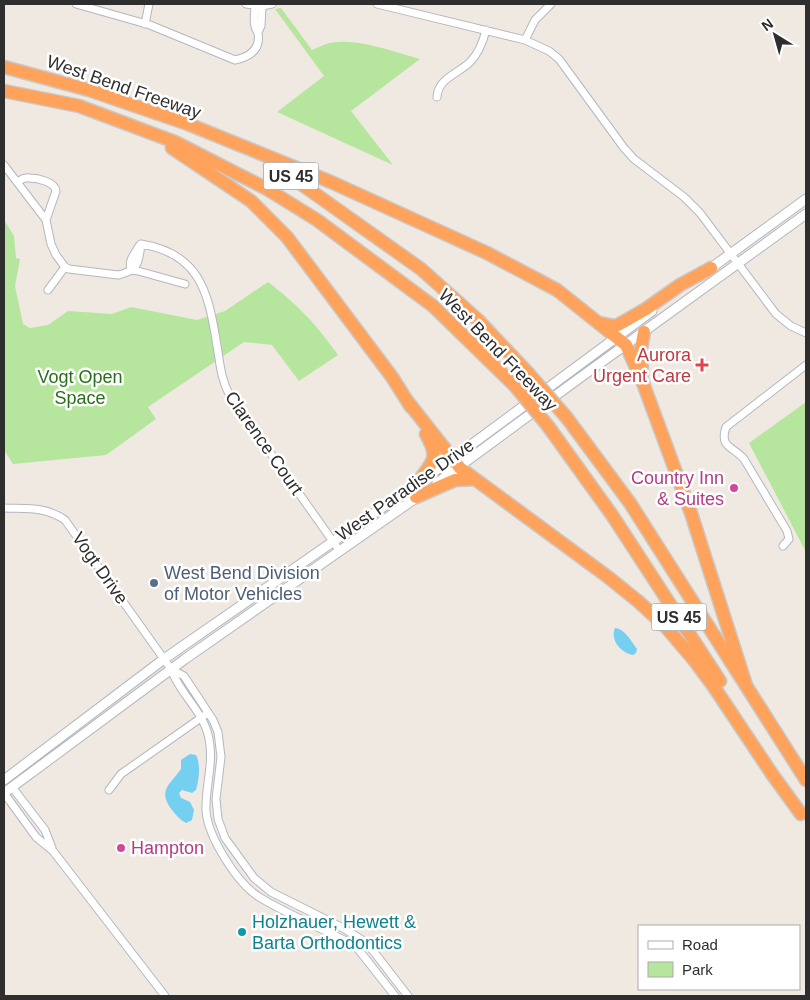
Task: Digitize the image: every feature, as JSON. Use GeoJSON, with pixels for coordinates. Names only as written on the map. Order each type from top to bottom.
{"type":"FeatureCollection","features":[{"type":"Feature","properties":{"kind":"highway","name":"West Bend Freeway"},"geometry":{"type":"LineString","coordinates":[[4,67],[89,90],[178,120],[290,176],[421,269],[478,320],[567,418],[630,503],[806,780]]}},
{"type":"Feature","properties":{"kind":"highway","name":"West Bend Freeway"},"geometry":{"type":"LineString","coordinates":[[4,91],[79,106],[183,146],[267,189],[317,220],[433,306],[514,386],[548,426],[581,470],[665,596],[804,818]]}},
{"type":"Feature","properties":{"kind":"highway"},"geometry":{"type":"LineString","coordinates":[[178,120],[331,182],[488,254],[557,290],[622,341],[643,383],[691,513],[746,685]]}},
{"type":"Feature","properties":{"kind":"highway"},"geometry":{"type":"LineString","coordinates":[[132,127],[175,150],[251,201],[287,236],[386,369],[408,402],[430,441],[434,452],[433,462],[418,482]]}},
{"type":"Feature","properties":{"kind":"highway"},"geometry":{"type":"LineString","coordinates":[[598,322],[609,326],[618,325],[646,309],[680,285],[711,268]]}},
{"type":"Feature","properties":{"kind":"highway"},"geometry":{"type":"LineString","coordinates":[[643,383],[642,349],[644,332]]}},
{"type":"Feature","properties":{"kind":"highway"},"geometry":{"type":"LineString","coordinates":[[408,402],[456,463],[608,577],[640,602],[665,626],[714,687],[804,818]]}},
{"type":"Feature","properties":{"kind":"highway"},"geometry":{"type":"LineString","coordinates":[[416,497],[455,480],[475,479]]}},
{"type":"Feature","properties":{"kind":"street"},"geometry":{"type":"LineString","coordinates":[[76,4],[145,24],[235,60],[249,55],[255,50],[258,43],[258,32],[255,26],[259,6]]}},
{"type":"Feature","properties":{"kind":"street"},"geometry":{"type":"LineString","coordinates":[[145,24],[149,4]]}},
{"type":"Feature","properties":{"kind":"street"},"geometry":{"type":"LineString","coordinates":[[246,4],[259,6],[272,4]]}},
{"type":"Feature","properties":{"kind":"street"},"geometry":{"type":"LineString","coordinates":[[378,4],[526,40],[549,50],[559,60],[624,148],[634,159],[689,202],[700,213],[776,314],[791,326],[806,333]]}},
{"type":"Feature","properties":{"kind":"street"},"geometry":{"type":"LineString","coordinates":[[526,40],[535,20],[551,4]]}},
{"type":"Feature","properties":{"kind":"street"},"geometry":{"type":"LineString","coordinates":[[437,97],[440,85],[470,62],[476,55],[486,30]]}},
{"type":"Feature","properties":{"kind":"street"},"geometry":{"type":"LineString","coordinates":[[4,165],[46,220],[51,244],[56,255],[68,269],[118,275],[125,274],[131,270],[138,270],[184,284]]}},
{"type":"Feature","properties":{"kind":"street"},"geometry":{"type":"LineString","coordinates":[[17,182],[28,178],[53,184],[56,191],[46,220]]}},
{"type":"Feature","properties":{"kind":"street","name":"West Paradise Drive"},"geometry":{"type":"LineString","coordinates":[[4,793],[171,669],[416,497],[456,463],[622,341],[711,268],[806,199]]}},
{"type":"Feature","properties":{"kind":"street","name":"West Paradise Drive"},"geometry":{"type":"LineString","coordinates":[[622,341],[644,332],[806,214]]}},
{"type":"Feature","properties":{"kind":"street","name":"Clarence Court"},"geometry":{"type":"LineString","coordinates":[[131,270],[130,260],[141,244],[154,246],[174,255],[185,262],[199,278],[205,290],[211,312],[223,382],[230,396],[339,550]]}},
{"type":"Feature","properties":{"kind":"street"},"geometry":{"type":"LineString","coordinates":[[48,290],[65,267]]}},
{"type":"Feature","properties":{"kind":"street"},"geometry":{"type":"LineString","coordinates":[[783,546],[789,539],[788,531],[744,459],[739,453],[730,450],[725,444],[723,436],[726,427],[731,422],[806,365]]}},
{"type":"Feature","properties":{"kind":"street","name":"West Paradise Drive"},"geometry":{"type":"LineString","coordinates":[[4,778],[164,659],[332,541],[418,482],[456,463]]}},
{"type":"Feature","properties":{"kind":"street","name":"Vogt Drive"},"geometry":{"type":"LineString","coordinates":[[4,508],[34,508],[44,510],[65,520],[171,669]]}},
{"type":"Feature","properties":{"kind":"street"},"geometry":{"type":"LineString","coordinates":[[171,669],[184,676],[210,713],[218,732],[221,757],[216,799],[218,819],[224,838],[262,886],[343,928],[367,943],[408,996]]}},
{"type":"Feature","properties":{"kind":"street"},"geometry":{"type":"LineString","coordinates":[[171,669],[176,682],[201,717],[209,740],[211,758],[206,811],[216,844],[241,878],[258,896],[348,942],[358,949],[395,996]]}},
{"type":"Feature","properties":{"kind":"street"},"geometry":{"type":"LineString","coordinates":[[109,790],[121,774],[201,717],[210,713]]}},
{"type":"Feature","properties":{"kind":"street"},"geometry":{"type":"LineString","coordinates":[[4,778],[45,830],[53,851]]}},
{"type":"Feature","properties":{"kind":"street"},"geometry":{"type":"LineString","coordinates":[[4,793],[36,836],[53,851],[164,996]]}},
{"type":"Feature","properties":{"kind":"green space"},"geometry":{"type":"Polygon","coordinates":[[[281,8],[312,50],[337,42],[361,43],[420,59],[351,111],[393,165],[277,112],[324,76],[275,9],[281,8]]]}},
{"type":"Feature","properties":{"kind":"green space","name":"Vogt Open Space"},"geometry":{"type":"Polygon","coordinates":[[[4,220],[14,236],[16,258],[20,259],[15,286],[23,324],[30,328],[48,325],[68,311],[112,314],[131,307],[197,320],[225,311],[268,282],[306,316],[338,355],[299,381],[272,345],[244,342],[148,407],[156,419],[106,455],[13,464],[4,450],[4,220]]]}},
{"type":"Feature","properties":{"kind":"green space"},"geometry":{"type":"Polygon","coordinates":[[[806,402],[806,552],[749,443],[806,402]]]}},
{"type":"Feature","properties":{"kind":"water"},"geometry":{"type":"Polygon","coordinates":[[[615,628],[628,636],[637,649],[636,653],[633,655],[628,653],[617,645],[614,637],[615,628]]]}},
{"type":"Feature","properties":{"kind":"water"},"geometry":{"type":"Polygon","coordinates":[[[190,754],[196,755],[199,763],[199,772],[196,790],[192,793],[182,790],[179,793],[181,798],[190,802],[194,810],[192,820],[186,823],[172,810],[165,792],[181,769],[181,760],[190,754]]]}},
{"type":"Feature","properties":{"kind":"place","name":"Aurora Urgent Care"},"geometry":{"type":"Point","coordinates":[702,365]}},
{"type":"Feature","properties":{"kind":"place","name":"Country Inn & Suites"},"geometry":{"type":"Point","coordinates":[734,488]}},
{"type":"Feature","properties":{"kind":"place","name":"West Bend Division of Motor Vehicles"},"geometry":{"type":"Point","coordinates":[154,583]}},
{"type":"Feature","properties":{"kind":"place","name":"Hampton"},"geometry":{"type":"Point","coordinates":[121,848]}},
{"type":"Feature","properties":{"kind":"place","name":"Holzhauer, Hewett & Barta Orthodontics"},"geometry":{"type":"Point","coordinates":[242,932]}}]}
